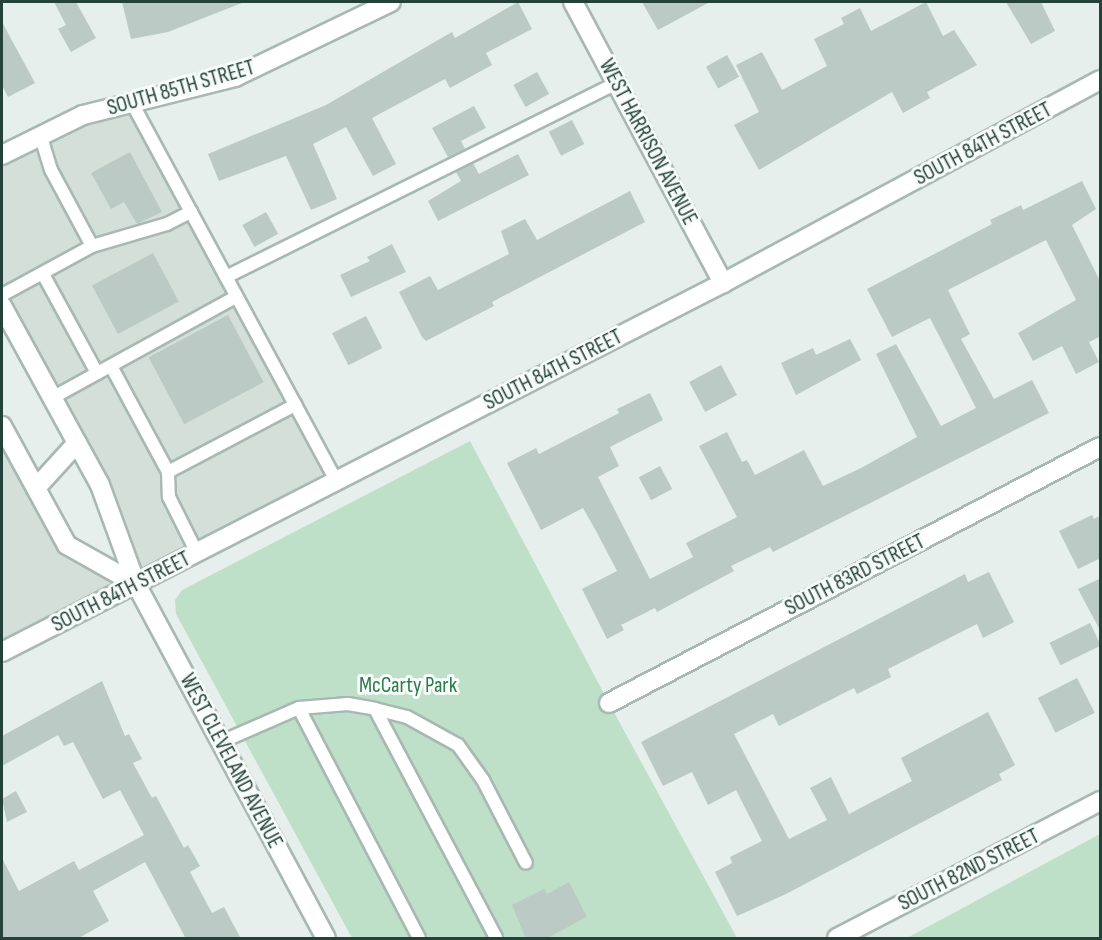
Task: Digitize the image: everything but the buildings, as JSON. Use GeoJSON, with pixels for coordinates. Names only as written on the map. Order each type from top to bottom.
{"type":"FeatureCollection","features":[{"type":"Feature","properties":{"kind":"street","name":"SOUTH 85TH STREET"},"geometry":{"type":"LineString","coordinates":[[2,155],[83,115],[235,77],[391,2]]}},
{"type":"Feature","properties":{"kind":"street","name":"WEST HARRISON AVENUE"},"geometry":{"type":"LineString","coordinates":[[573,2],[723,283]]}},
{"type":"Feature","properties":{"kind":"street","name":"SOUTH 84TH STREET"},"geometry":{"type":"LineString","coordinates":[[2,651],[723,283],[1101,80]]}},
{"type":"Feature","properties":{"kind":"street","name":"WEST CLEVELAND AVENUE"},"geometry":{"type":"LineString","coordinates":[[2,306],[100,485],[136,584],[326,939]]}},
{"type":"Feature","properties":{"kind":"street"},"geometry":{"type":"LineString","coordinates":[[2,426],[67,545],[136,584]]}},
{"type":"Feature","properties":{"kind":"street"},"geometry":{"type":"LineString","coordinates":[[36,488],[77,443]]}},
{"type":"Feature","properties":{"kind":"street","name":"SOUTH 83RD STREET"},"geometry":{"type":"LineString","coordinates":[[609,703],[1101,447]]}},
{"type":"Feature","properties":{"kind":"street","name":"SOUTH 82ND STREET"},"geometry":{"type":"LineString","coordinates":[[837,939],[1101,801]]}},
{"type":"Feature","properties":{"kind":"lane"},"geometry":{"type":"LineString","coordinates":[[226,277],[616,83]]}},
{"type":"Feature","properties":{"kind":"lane"},"geometry":{"type":"LineString","coordinates":[[132,103],[336,481]]}},
{"type":"Feature","properties":{"kind":"lane"},"geometry":{"type":"LineString","coordinates":[[40,135],[51,170],[92,246]]}},
{"type":"Feature","properties":{"kind":"lane"},"geometry":{"type":"LineString","coordinates":[[2,295],[92,246],[167,224],[191,212]]}},
{"type":"Feature","properties":{"kind":"lane"},"geometry":{"type":"LineString","coordinates":[[43,274],[97,373]]}},
{"type":"Feature","properties":{"kind":"lane"},"geometry":{"type":"LineString","coordinates":[[52,398],[236,297]]}},
{"type":"Feature","properties":{"kind":"lane"},"geometry":{"type":"LineString","coordinates":[[111,366],[168,472],[168,497],[196,553]]}},
{"type":"Feature","properties":{"kind":"lane"},"geometry":{"type":"LineString","coordinates":[[168,472],[295,405]]}},
{"type":"Feature","properties":{"kind":"lane"},"geometry":{"type":"LineString","coordinates":[[221,742],[299,708],[348,704],[407,717],[458,746],[483,780],[526,863]]}},
{"type":"Feature","properties":{"kind":"lane"},"geometry":{"type":"LineString","coordinates":[[299,708],[419,939]]}},
{"type":"Feature","properties":{"kind":"lane"},"geometry":{"type":"LineString","coordinates":[[375,709],[496,939]]}},
{"type":"Feature","properties":{"kind":"shaded area"},"geometry":{"type":"Polygon","coordinates":[[[132,103],[336,481],[135,584],[100,485],[2,306],[2,155],[132,103]]]}},
{"type":"Feature","properties":{"kind":"shaded area"},"geometry":{"type":"Polygon","coordinates":[[[2,426],[67,545],[135,584],[2,652],[2,426]]]}},
{"type":"Feature","properties":{"kind":"green space","name":"McCarty Park"},"geometry":{"type":"Polygon","coordinates":[[[470,441],[737,938],[352,938],[176,614],[175,600],[182,590],[470,441]]]}},
{"type":"Feature","properties":{"kind":"green space"},"geometry":{"type":"Polygon","coordinates":[[[1100,834],[1100,938],[907,938],[1100,834]]]}}]}
